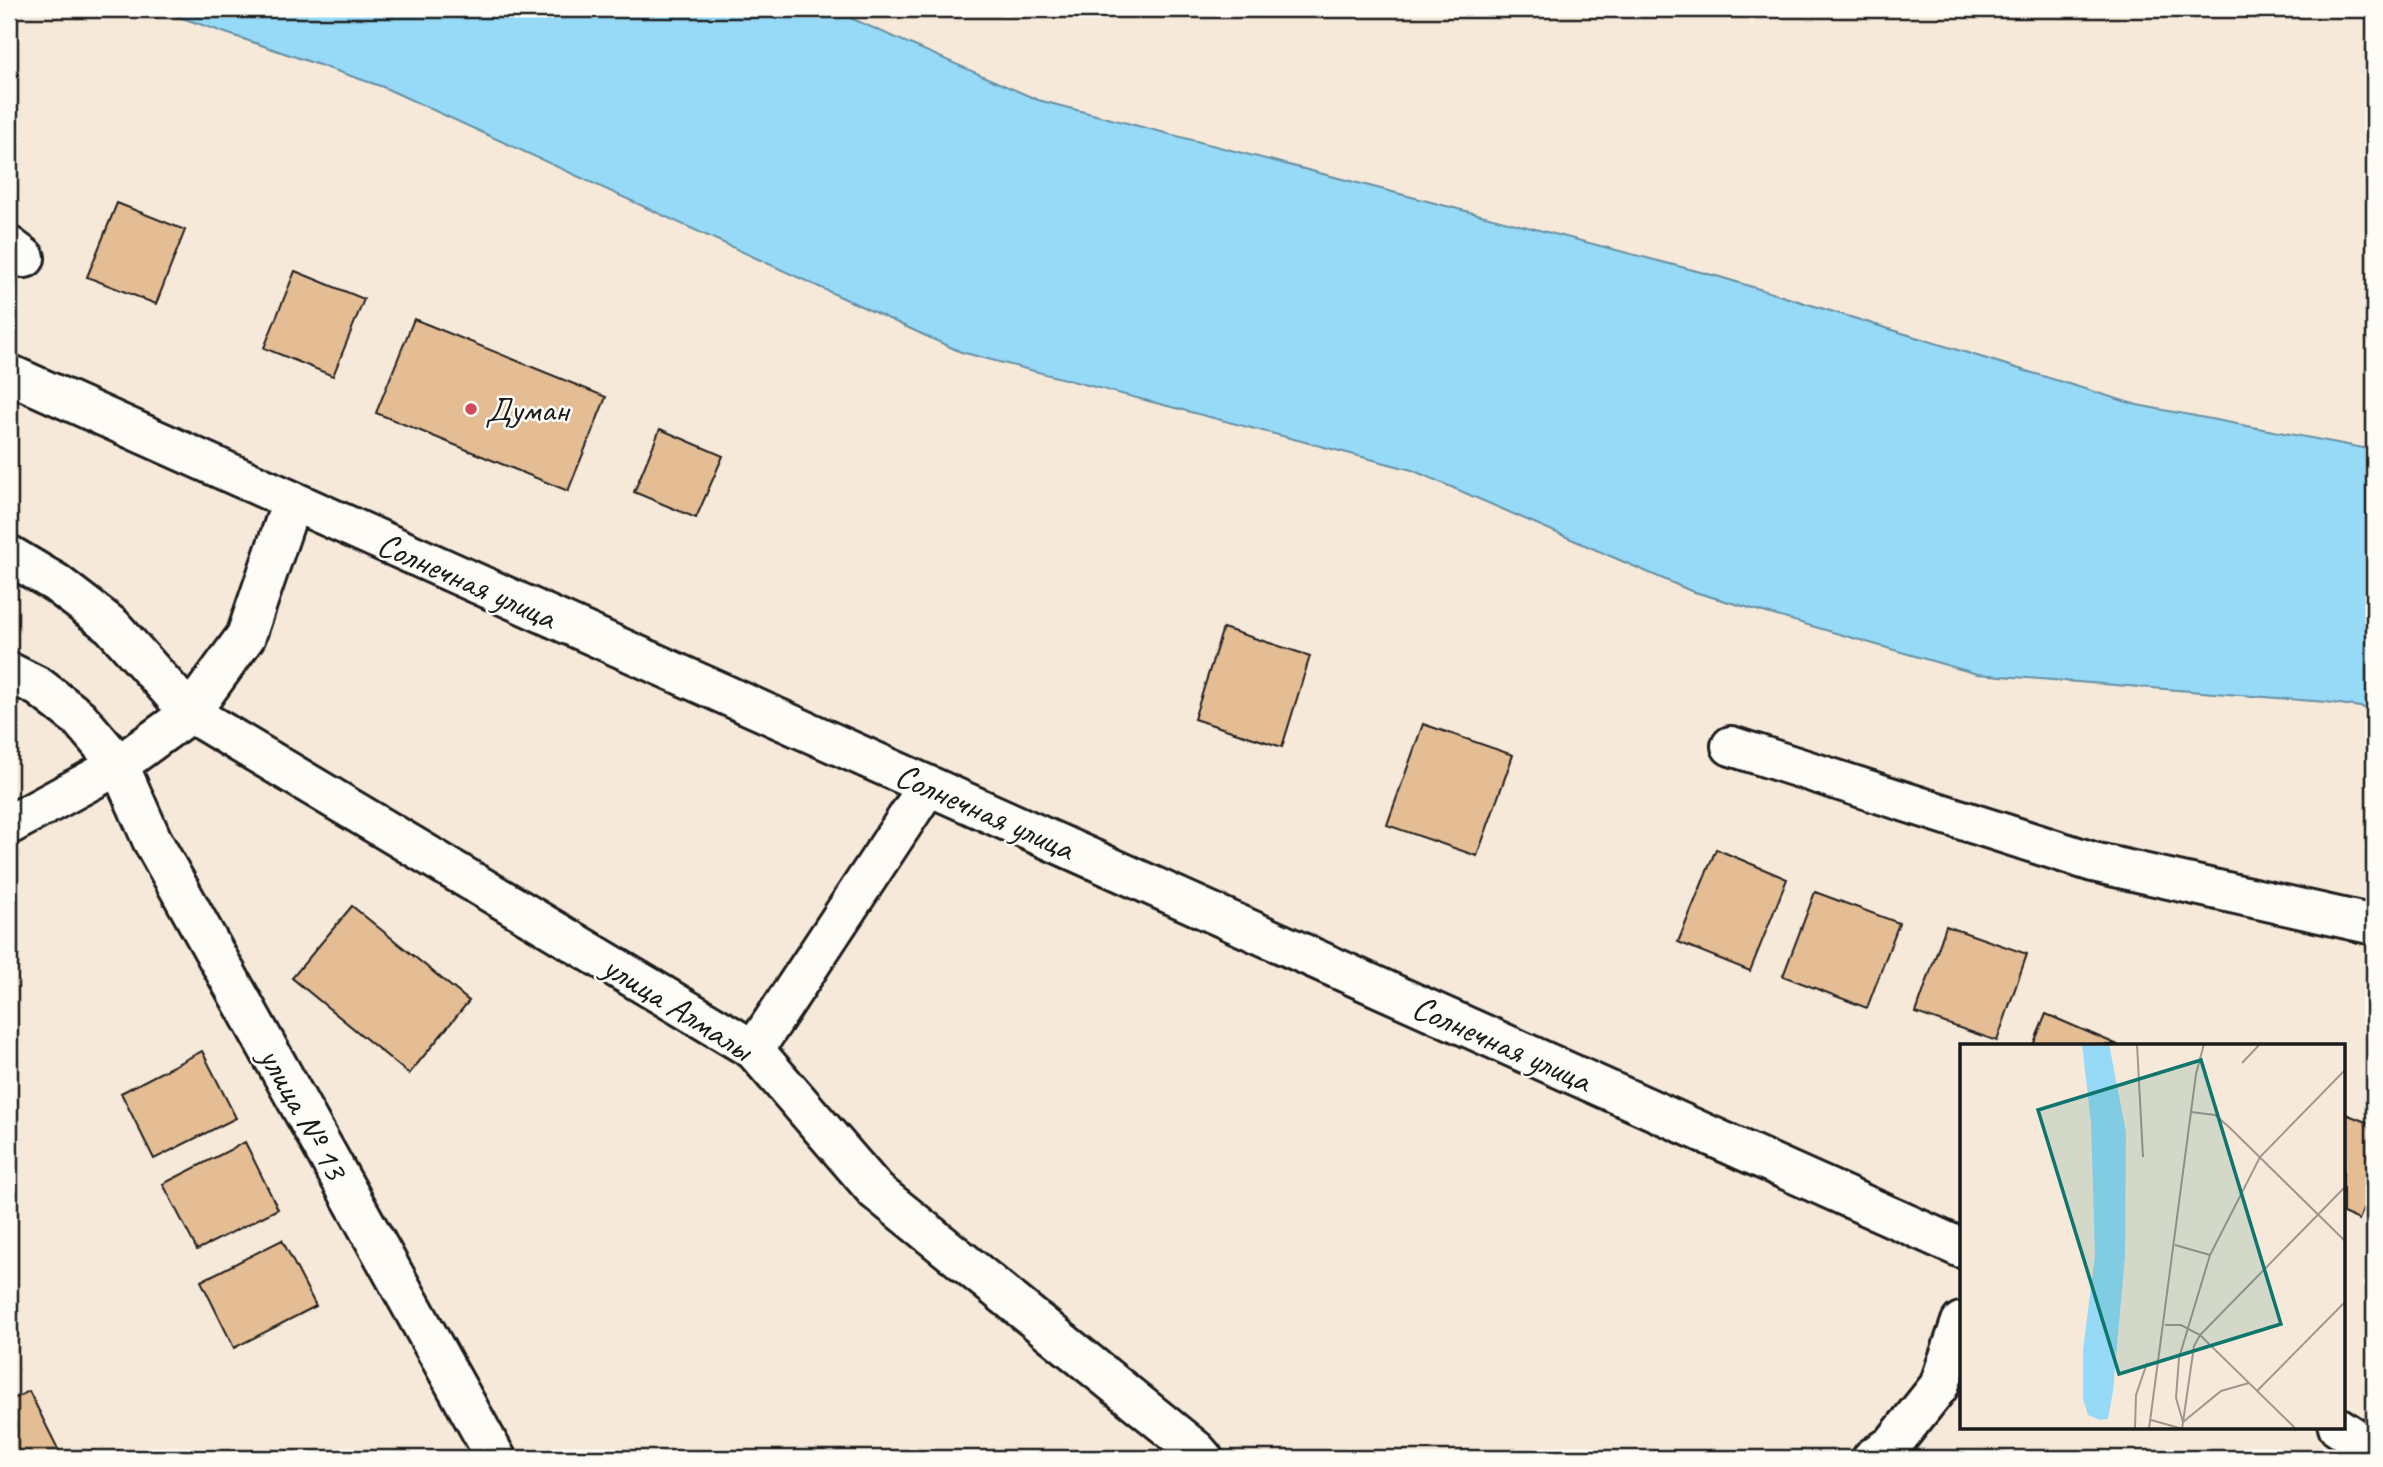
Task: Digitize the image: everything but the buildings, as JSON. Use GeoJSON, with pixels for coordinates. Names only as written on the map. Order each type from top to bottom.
{"type":"FeatureCollection","features":[{"type":"Feature","properties":{"kind":"street","name":"Солнечная улица"},"geometry":{"type":"LineString","coordinates":[[9,374],[1960,1248]]}},
{"type":"Feature","properties":{"kind":"street"},"geometry":{"type":"LineString","coordinates":[[9,825],[119,765],[190,713],[246,636],[292,501]]}},
{"type":"Feature","properties":{"kind":"street","name":"улица Алмалы"},"geometry":{"type":"LineString","coordinates":[[9,555],[56,583],[112,626],[190,713],[754,1050],[876,1191],[1203,1458]]}},
{"type":"Feature","properties":{"kind":"street","name":"улица № 13"},"geometry":{"type":"LineString","coordinates":[[9,672],[39,687],[79,718],[119,765],[152,839],[496,1458]]}},
{"type":"Feature","properties":{"kind":"street"},"geometry":{"type":"LineString","coordinates":[[1731,746],[2092,862],[2374,925]]}},
{"type":"Feature","properties":{"kind":"street"},"geometry":{"type":"LineString","coordinates":[[754,1050],[928,786]]}},
{"type":"Feature","properties":{"kind":"street"},"geometry":{"type":"LineString","coordinates":[[1872,1458],[1892,1445],[1938,1386],[1960,1325]]}},
{"type":"Feature","properties":{"kind":"street"},"geometry":{"type":"LineString","coordinates":[[2340,1428],[2374,1450]]}},
{"type":"Feature","properties":{"kind":"water"},"geometry":{"type":"Polygon","coordinates":[[[156,9],[830,9],[1038,100],[1720,277],[2137,405],[2374,450],[2374,709],[2326,702],[1977,674],[1691,591],[1412,470],[961,352],[383,87],[156,9]]]}},
{"type":"Feature","properties":{"kind":"place","name":"Думан"},"geometry":{"type":"Point","coordinates":[471,409]}}]}
